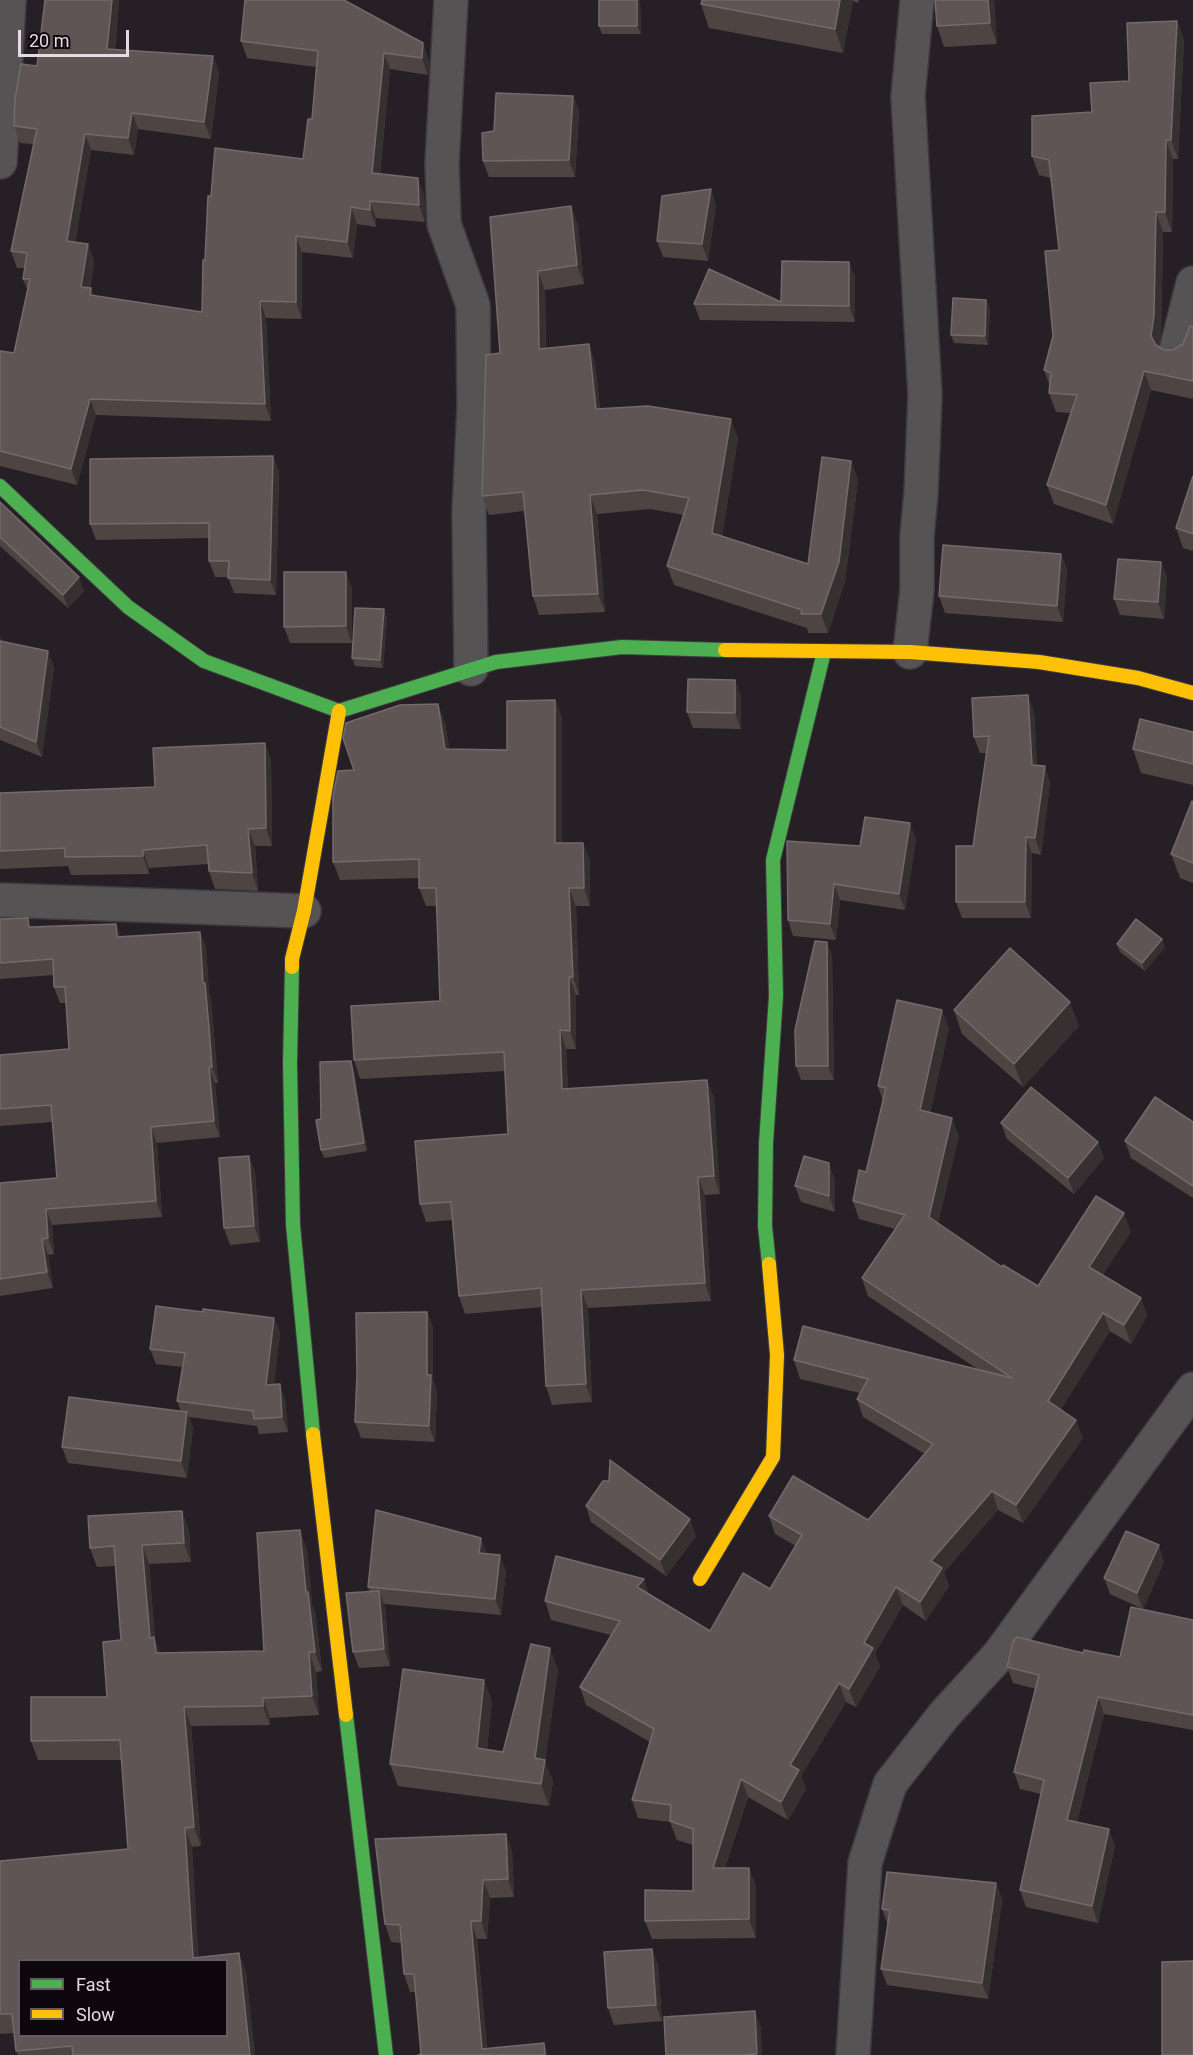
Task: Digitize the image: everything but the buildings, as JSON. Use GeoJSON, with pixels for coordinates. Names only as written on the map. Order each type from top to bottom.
{"type":"FeatureCollection","features":[{"type":"Feature","properties":{"kind":"street"},"geometry":{"type":"LineString","coordinates":[[0,162],[9,0]]}},
{"type":"Feature","properties":{"kind":"street"},"geometry":{"type":"LineString","coordinates":[[451,0],[442,163],[444,224],[473,305],[474,407],[469,512],[471,669]]}},
{"type":"Feature","properties":{"kind":"street"},"geometry":{"type":"LineString","coordinates":[[910,652],[917,590],[917,536],[925,395],[908,96],[917,0]]}},
{"type":"Feature","properties":{"kind":"street"},"geometry":{"type":"LineString","coordinates":[[1176,351],[1193,283]]}},
{"type":"Feature","properties":{"kind":"street"},"geometry":{"type":"LineString","coordinates":[[0,486],[128,608],[204,662],[339,711],[496,662],[622,648],[910,652],[1039,662],[1138,678],[1193,693]]}},
{"type":"Feature","properties":{"kind":"street"},"geometry":{"type":"LineString","coordinates":[[700,1579],[773,1456],[777,1355],[765,1226],[765,1143],[776,996],[773,860],[824,652]]}},
{"type":"Feature","properties":{"kind":"street"},"geometry":{"type":"LineString","coordinates":[[339,711],[304,910],[292,959],[290,1063],[293,1225],[312,1428],[386,2055]]}},
{"type":"Feature","properties":{"kind":"street"},"geometry":{"type":"LineString","coordinates":[[0,900],[304,910]]}},
{"type":"Feature","properties":{"kind":"street"},"geometry":{"type":"LineString","coordinates":[[853,2055],[865,1863],[890,1784],[944,1715],[998,1656],[1193,1389]]}},
{"type":"Feature","properties":{"kind":"traffic: fast"},"geometry":{"type":"LineString","coordinates":[[0,486],[128,607],[204,661],[339,711],[496,662],[622,647],[725,650]]}},
{"type":"Feature","properties":{"kind":"traffic: fast"},"geometry":{"type":"LineString","coordinates":[[769,1264],[765,1226],[766,1143],[776,996],[773,860],[824,652]]}},
{"type":"Feature","properties":{"kind":"traffic: fast"},"geometry":{"type":"LineString","coordinates":[[292,967],[290,1063],[293,1225],[313,1434]]}},
{"type":"Feature","properties":{"kind":"traffic: fast"},"geometry":{"type":"LineString","coordinates":[[346,1715],[386,2055]]}},
{"type":"Feature","properties":{"kind":"traffic: slow"},"geometry":{"type":"LineString","coordinates":[[725,650],[910,652],[1039,662],[1138,678],[1193,693]]}},
{"type":"Feature","properties":{"kind":"traffic: slow"},"geometry":{"type":"LineString","coordinates":[[292,967],[339,711]]}},
{"type":"Feature","properties":{"kind":"traffic: slow"},"geometry":{"type":"LineString","coordinates":[[700,1579],[773,1457],[777,1355],[769,1264]]}},
{"type":"Feature","properties":{"kind":"traffic: slow"},"geometry":{"type":"LineString","coordinates":[[313,1434],[346,1715]]}}]}
